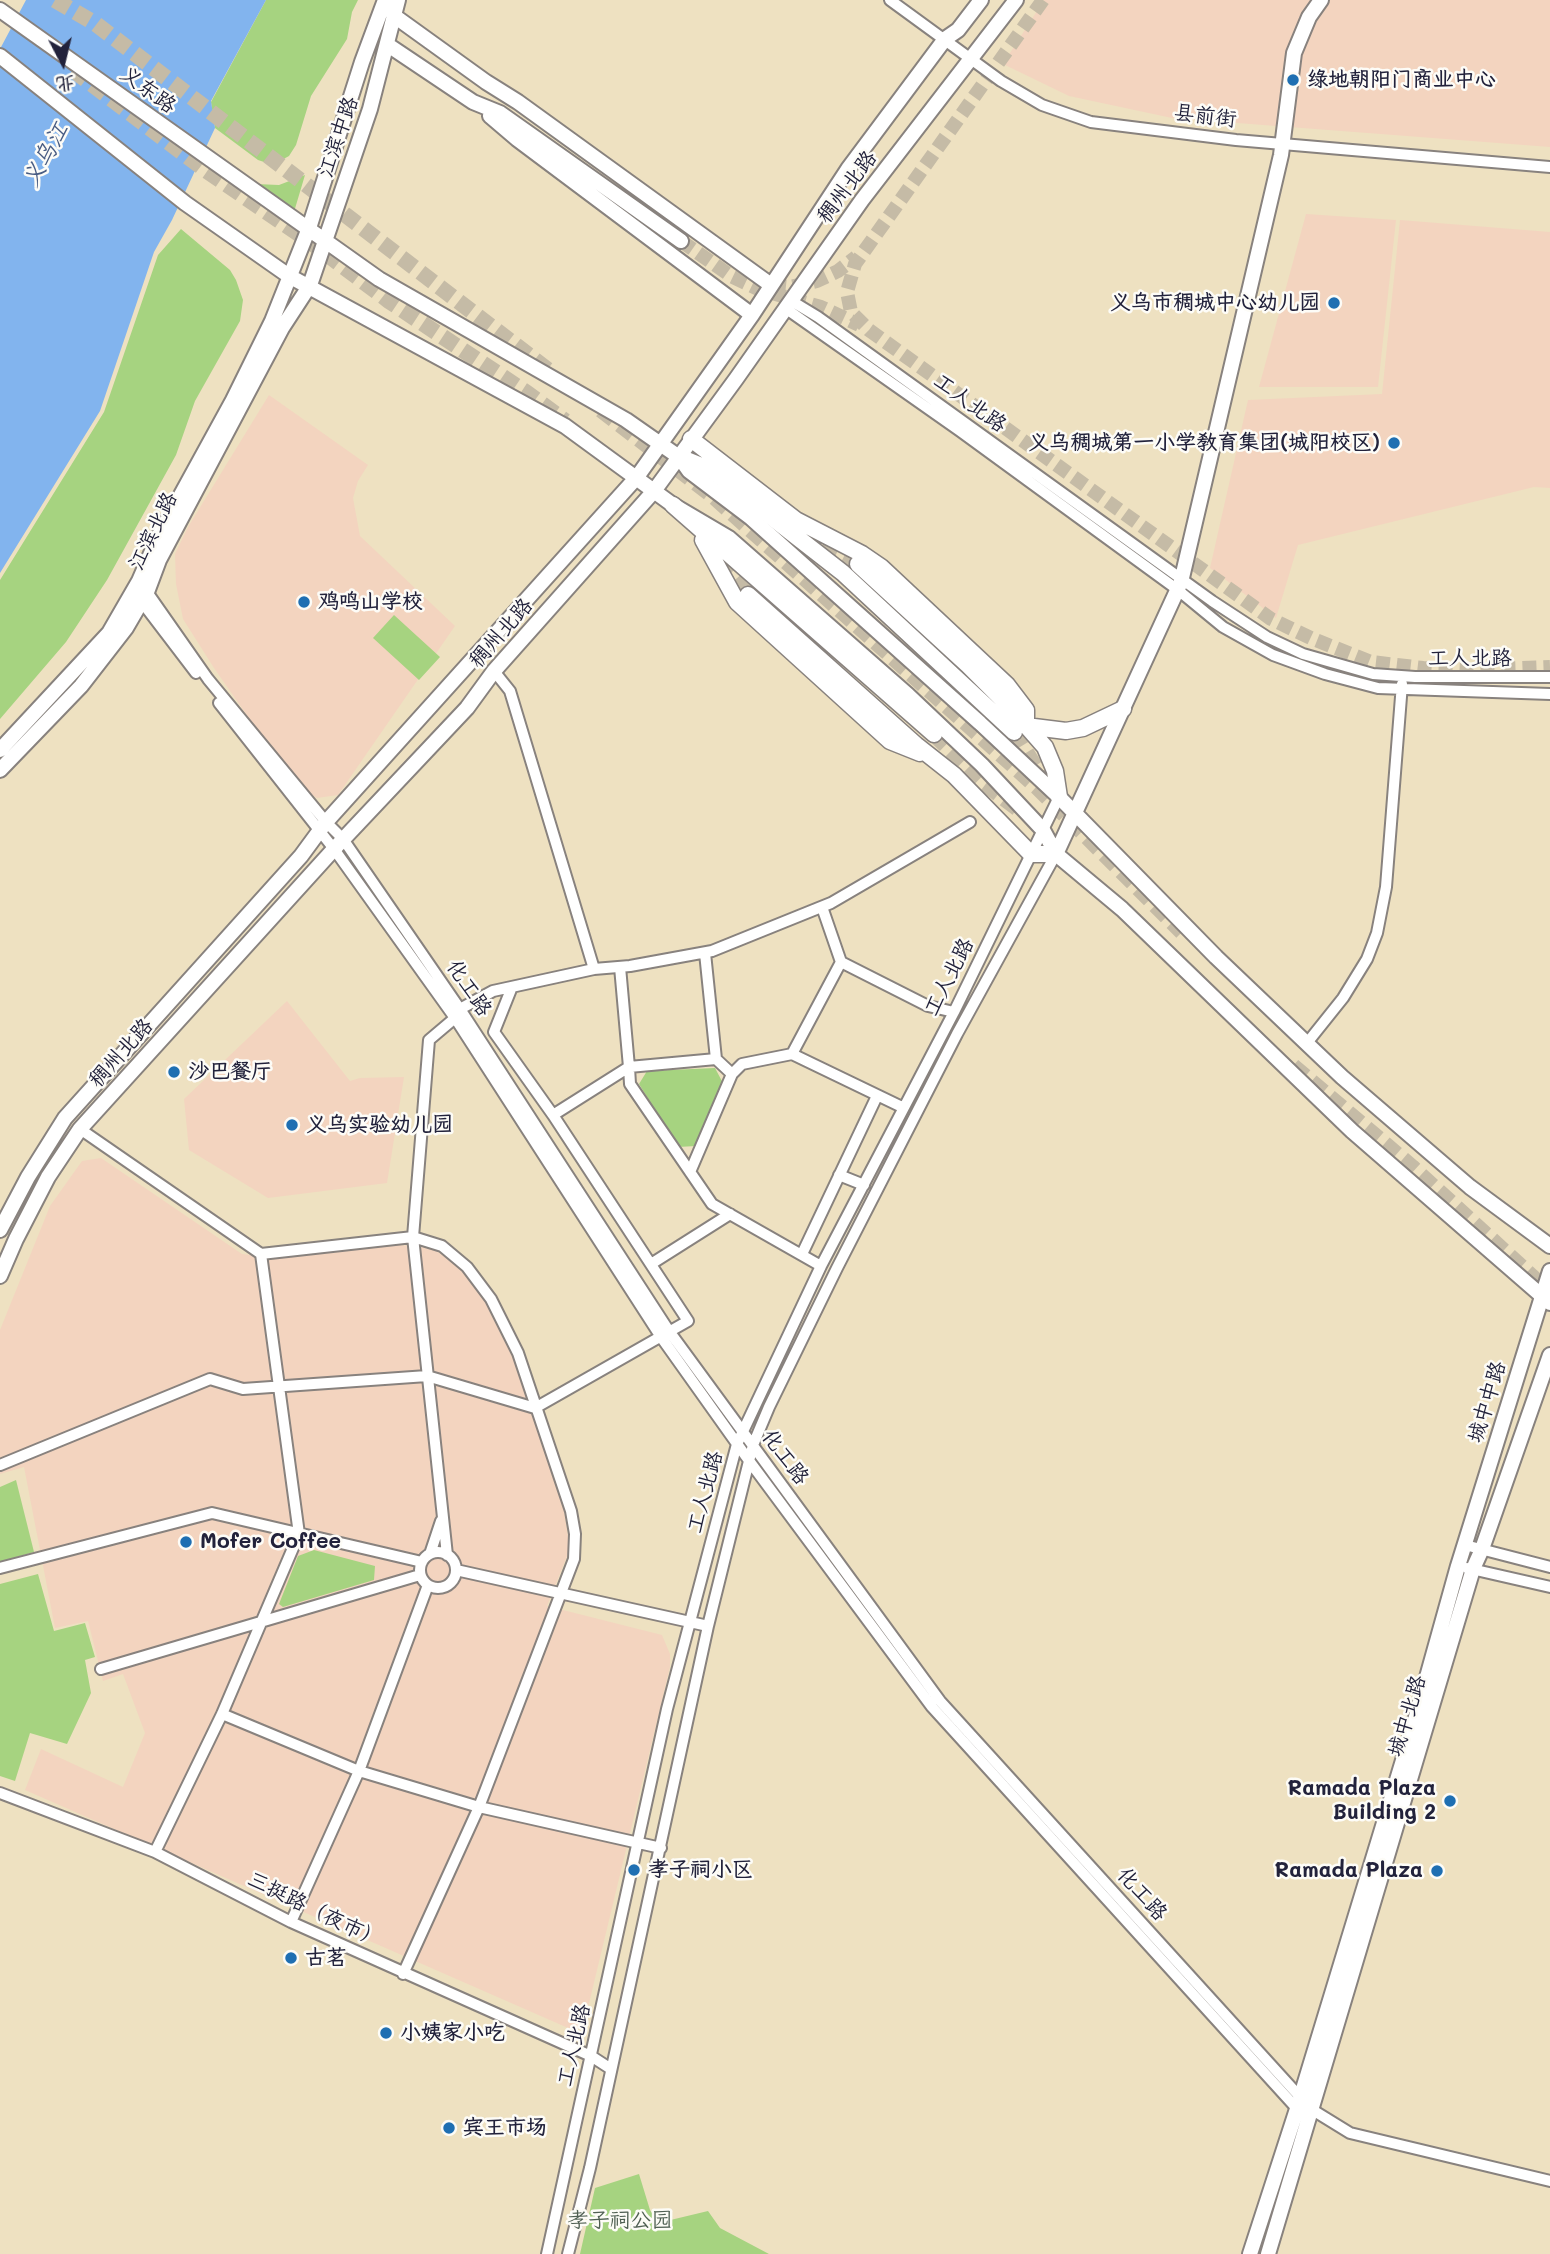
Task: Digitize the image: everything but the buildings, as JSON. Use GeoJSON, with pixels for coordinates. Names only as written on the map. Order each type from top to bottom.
{"type":"FeatureCollection","features":[{"type":"Feature","properties":{"kind":"highway"},"geometry":{"type":"LineString","coordinates":[[691,439],[796,520],[862,554],[881,567],[1007,685],[1026,710],[1020,729]]}},
{"type":"Feature","properties":{"kind":"highway"},"geometry":{"type":"LineString","coordinates":[[679,457],[711,470],[843,573],[1020,729],[1045,747],[1055,771],[1059,797]]}},
{"type":"Feature","properties":{"kind":"highway"},"geometry":{"type":"LineString","coordinates":[[673,505],[934,734]]}},
{"type":"Feature","properties":{"kind":"highway"},"geometry":{"type":"LineString","coordinates":[[693,523],[722,570],[737,602],[890,741],[911,751],[931,756]]}},
{"type":"Feature","properties":{"kind":"highway"},"geometry":{"type":"LineString","coordinates":[[858,565],[968,665],[1020,729],[1083,729],[1123,709]]}},
{"type":"Feature","properties":{"kind":"highway"},"geometry":{"type":"LineString","coordinates":[[748,596],[954,775],[1031,854],[1056,854]]}},
{"type":"Feature","properties":{"kind":"main road","name":"江滨中路"},"geometry":{"type":"LineString","coordinates":[[289,276],[309,228],[362,62],[385,0]]}},
{"type":"Feature","properties":{"kind":"main road","name":"江滨中路"},"geometry":{"type":"LineString","coordinates":[[310,285],[370,109],[398,0]]}},
{"type":"Feature","properties":{"kind":"main road","name":"稠州北路"},"geometry":{"type":"LineString","coordinates":[[0,1230],[65,1118],[637,477],[752,315],[848,169],[945,39],[958,30],[981,0]]}},
{"type":"Feature","properties":{"kind":"main road","name":"稠州北路"},"geometry":{"type":"LineString","coordinates":[[0,1276],[48,1177],[80,1129],[339,844],[467,708],[494,671],[654,491],[862,200],[1016,0]]}},
{"type":"Feature","properties":{"kind":"main road"},"geometry":{"type":"LineString","coordinates":[[1056,854],[1180,585],[1282,144],[1294,53],[1309,17],[1321,0]]}},
{"type":"Feature","properties":{"kind":"main road","name":"义东路"},"geometry":{"type":"LineString","coordinates":[[4,13],[379,279],[626,420],[679,457],[689,471],[751,518],[1059,797],[1216,957],[1342,1077],[1470,1188],[1550,1246]]}},
{"type":"Feature","properties":{"kind":"main road"},"geometry":{"type":"LineString","coordinates":[[393,15],[771,285]]}},
{"type":"Feature","properties":{"kind":"main road"},"geometry":{"type":"LineString","coordinates":[[388,45],[472,102],[517,139],[752,315]]}},
{"type":"Feature","properties":{"kind":"main road"},"geometry":{"type":"LineString","coordinates":[[0,56],[185,203],[289,276],[310,285],[565,426],[673,505],[729,538],[908,695],[982,765],[1044,830],[1056,854],[1122,909],[1352,1131],[1545,1300]]}},
{"type":"Feature","properties":{"kind":"main road"},"geometry":{"type":"LineString","coordinates":[[450,87],[446,75],[448,69],[453,65],[463,65]]}},
{"type":"Feature","properties":{"kind":"main road"},"geometry":{"type":"LineString","coordinates":[[472,102],[500,113],[685,238],[502,102],[486,82]]}},
{"type":"Feature","properties":{"kind":"main road","name":"江滨北路"},"geometry":{"type":"LineString","coordinates":[[0,770],[80,686],[126,628],[159,535],[233,400],[272,321],[289,276]]}},
{"type":"Feature","properties":{"kind":"main road","name":"江滨北路"},"geometry":{"type":"LineString","coordinates":[[0,750],[109,632],[140,591],[282,328],[310,285]]}},
{"type":"Feature","properties":{"kind":"main road","name":"城中中路"},"geometry":{"type":"LineString","coordinates":[[1465,1545],[1545,1300],[1550,1271]]}},
{"type":"Feature","properties":{"kind":"main road","name":"城中北路"},"geometry":{"type":"LineString","coordinates":[[1250,2254],[1304,2109],[1473,1569],[1550,1354]]}},
{"type":"Feature","properties":{"kind":"main road","name":"城中北路"},"geometry":{"type":"LineString","coordinates":[[1268,2254],[1304,2109],[1465,1545]]}},
{"type":"Feature","properties":{"kind":"street","name":"县前街"},"geometry":{"type":"LineString","coordinates":[[890,0],[1001,81],[1042,105],[1091,122],[1282,144],[1550,167]]}},
{"type":"Feature","properties":{"kind":"street"},"geometry":{"type":"LineString","coordinates":[[787,304],[960,431],[1180,585],[1223,627],[1273,655],[1377,688],[1550,694]]}},
{"type":"Feature","properties":{"kind":"street","name":"工人北路"},"geometry":{"type":"LineString","coordinates":[[1180,585],[1267,637],[1303,654],[1373,674],[1550,677]]}},
{"type":"Feature","properties":{"kind":"street","name":"化工路"},"geometry":{"type":"LineString","coordinates":[[140,591],[339,844],[457,1013],[665,1334],[740,1439],[750,1462],[932,1707],[1304,2109],[1350,2133],[1550,2181]]}},
{"type":"Feature","properties":{"kind":"street"},"geometry":{"type":"LineString","coordinates":[[494,671],[510,691],[594,970]]}},
{"type":"Feature","properties":{"kind":"street"},"geometry":{"type":"LineString","coordinates":[[1307,1043],[1343,998],[1367,959],[1377,933],[1386,887],[1402,676]]}},
{"type":"Feature","properties":{"kind":"street","name":"工人北路"},"geometry":{"type":"LineString","coordinates":[[547,2254],[667,1709],[740,1439],[821,1266],[954,1012],[1059,797]]}},
{"type":"Feature","properties":{"kind":"street"},"geometry":{"type":"LineString","coordinates":[[447,1555],[413,1237],[429,1040],[457,1013],[494,991],[594,970],[705,953],[822,906],[970,822]]}},
{"type":"Feature","properties":{"kind":"street","name":"工人北路"},"geometry":{"type":"LineString","coordinates":[[568,2254],[590,2168],[708,1626],[753,1446],[769,1407],[843,1255],[957,1034],[1056,854]]}},
{"type":"Feature","properties":{"kind":"street"},"geometry":{"type":"LineString","coordinates":[[822,906],[841,962],[928,1006],[954,1012]]}},
{"type":"Feature","properties":{"kind":"street"},"geometry":{"type":"LineString","coordinates":[[705,953],[716,1059],[732,1074]]}},
{"type":"Feature","properties":{"kind":"street"},"geometry":{"type":"LineString","coordinates":[[792,1055],[841,962]]}},
{"type":"Feature","properties":{"kind":"street"},"geometry":{"type":"LineString","coordinates":[[621,967],[630,1084],[712,1204],[821,1266]]}},
{"type":"Feature","properties":{"kind":"street"},"geometry":{"type":"LineString","coordinates":[[0,1465],[210,1379],[243,1389],[427,1376],[535,1408],[688,1321],[553,1115],[494,1032],[512,987]]}},
{"type":"Feature","properties":{"kind":"street"},"geometry":{"type":"LineString","coordinates":[[690,1172],[732,1074],[742,1064],[792,1055],[902,1107]]}},
{"type":"Feature","properties":{"kind":"street"},"geometry":{"type":"LineString","coordinates":[[553,1115],[629,1067],[716,1059]]}},
{"type":"Feature","properties":{"kind":"street"},"geometry":{"type":"LineString","coordinates":[[802,1254],[877,1096]]}},
{"type":"Feature","properties":{"kind":"street"},"geometry":{"type":"LineString","coordinates":[[80,1129],[261,1254],[413,1237],[442,1246],[467,1267],[491,1299],[518,1353],[571,1511],[575,1534],[574,1559],[479,1807],[403,1974]]}},
{"type":"Feature","properties":{"kind":"street"},"geometry":{"type":"LineString","coordinates":[[839,1175],[864,1185]]}},
{"type":"Feature","properties":{"kind":"street"},"geometry":{"type":"LineString","coordinates":[[651,1264],[730,1214]]}},
{"type":"Feature","properties":{"kind":"street"},"geometry":{"type":"LineString","coordinates":[[155,1852],[222,1714],[299,1534],[261,1254]]}},
{"type":"Feature","properties":{"kind":"street","name":"化工路"},"geometry":{"type":"LineString","coordinates":[[740,1439],[753,1446],[940,1701],[1304,2109]]}},
{"type":"Feature","properties":{"kind":"street"},"geometry":{"type":"LineString","coordinates":[[0,1568],[212,1513],[299,1534],[426,1558],[442,1553],[452,1559],[456,1570],[453,1580],[444,1587],[433,1588],[420,1575]]}},
{"type":"Feature","properties":{"kind":"street"},"geometry":{"type":"LineString","coordinates":[[420,1575],[442,1518]]}},
{"type":"Feature","properties":{"kind":"street"},"geometry":{"type":"LineString","coordinates":[[1465,1545],[1550,1567]]}},
{"type":"Feature","properties":{"kind":"street"},"geometry":{"type":"LineString","coordinates":[[1458,1566],[1550,1587]]}},
{"type":"Feature","properties":{"kind":"street"},"geometry":{"type":"LineString","coordinates":[[456,1570],[708,1626]]}},
{"type":"Feature","properties":{"kind":"street"},"geometry":{"type":"LineString","coordinates":[[101,1669],[420,1575]]}},
{"type":"Feature","properties":{"kind":"street"},"geometry":{"type":"LineString","coordinates":[[291,1922],[359,1771],[428,1585]]}},
{"type":"Feature","properties":{"kind":"street"},"geometry":{"type":"LineString","coordinates":[[222,1714],[359,1771],[479,1807],[661,1848]]}},
{"type":"Feature","properties":{"kind":"street","name":"三挺路（夜市）"},"geometry":{"type":"LineString","coordinates":[[0,1793],[155,1852],[291,1922],[591,2056],[611,2069]]}},
{"type":"Feature","properties":{"kind":"shaded area","name":"绿地朝阳门商业中心"},"geometry":{"type":"Polygon","coordinates":[[[1044,0],[1550,0],[1550,147],[1172,118],[1069,96],[1003,64],[1044,0]]]}},
{"type":"Feature","properties":{"kind":"shaded area","name":"义乌市稠城中心幼儿园"},"geometry":{"type":"Polygon","coordinates":[[[1306,214],[1396,220],[1378,387],[1259,387],[1306,214]]]}},
{"type":"Feature","properties":{"kind":"shaded area","name":"义乌稠城第一小学教育集团(城阳校区)"},"geometry":{"type":"Polygon","coordinates":[[[1400,220],[1550,232],[1550,488],[1534,487],[1298,545],[1276,618],[1210,568],[1248,400],[1382,394],[1400,220]]]}},
{"type":"Feature","properties":{"kind":"shaded area","name":"鸡鸣山学校"},"geometry":{"type":"Polygon","coordinates":[[[269,395],[368,465],[358,481],[353,498],[360,536],[455,626],[338,795],[317,798],[294,783],[183,619],[176,584],[175,554],[188,527],[269,395]]]}},
{"type":"Feature","properties":{"kind":"shaded area","name":"义乌实验幼儿园"},"geometry":{"type":"Polygon","coordinates":[[[287,1001],[350,1081],[360,1078],[404,1077],[387,1183],[268,1198],[189,1150],[184,1099],[287,1001]]]}},
{"type":"Feature","properties":{"kind":"shaded area"},"geometry":{"type":"Polygon","coordinates":[[[101,1158],[242,1254],[276,1258],[389,1244],[432,1248],[465,1270],[481,1291],[507,1338],[564,1510],[570,1549],[547,1606],[662,1635],[670,1654],[670,1667],[584,2024],[575,2031],[25,1790],[41,1749],[123,1787],[145,1733],[123,1674],[103,1681],[88,1621],[55,1628],[24,1467],[0,1474],[0,1330],[50,1206],[82,1161],[101,1158]]]}},
{"type":"Feature","properties":{"kind":"green space"},"geometry":{"type":"Polygon","coordinates":[[[266,0],[358,0],[352,12],[347,39],[311,96],[296,145],[289,156],[278,162],[267,163],[258,160],[215,128],[211,102],[266,0]]]}},
{"type":"Feature","properties":{"kind":"green space"},"geometry":{"type":"Polygon","coordinates":[[[305,175],[291,222],[256,184],[279,185],[305,175]]]}},
{"type":"Feature","properties":{"kind":"green space"},"geometry":{"type":"Polygon","coordinates":[[[181,229],[230,270],[243,300],[240,321],[195,401],[176,455],[107,580],[66,642],[0,719],[0,580],[104,412],[158,255],[181,229]]]}},
{"type":"Feature","properties":{"kind":"green space"},"geometry":{"type":"Polygon","coordinates":[[[394,615],[440,657],[419,680],[373,638],[394,615]]]}},
{"type":"Feature","properties":{"kind":"green space"},"geometry":{"type":"Polygon","coordinates":[[[715,1068],[724,1085],[696,1146],[678,1147],[639,1084],[647,1071],[715,1068]]]}},
{"type":"Feature","properties":{"kind":"green space"},"geometry":{"type":"Polygon","coordinates":[[[16,1480],[34,1552],[0,1562],[0,1487],[16,1480]]]}},
{"type":"Feature","properties":{"kind":"green space"},"geometry":{"type":"Polygon","coordinates":[[[314,1550],[375,1566],[374,1580],[283,1607],[279,1604],[298,1556],[314,1550]]]}},
{"type":"Feature","properties":{"kind":"green space"},"geometry":{"type":"Polygon","coordinates":[[[38,1574],[54,1631],[85,1623],[95,1657],[85,1660],[91,1693],[67,1744],[30,1733],[15,1781],[0,1776],[0,1584],[38,1574]]]}},
{"type":"Feature","properties":{"kind":"green space","name":"孝子祠公园"},"geometry":{"type":"Polygon","coordinates":[[[639,2174],[650,2210],[658,2223],[708,2211],[720,2228],[769,2254],[580,2254],[595,2188],[639,2174]]]}},
{"type":"Feature","properties":{"kind":"water","name":"义乌江"},"geometry":{"type":"Polygon","coordinates":[[[26,0],[266,0],[211,101],[215,128],[154,252],[100,411],[0,573],[0,49],[26,0]]]}},
{"type":"Feature","properties":{"kind":"tunnel"},"geometry":{"type":"LineString","coordinates":[[55,0],[96,24],[552,373]]}},
{"type":"Feature","properties":{"kind":"tunnel"},"geometry":{"type":"LineString","coordinates":[[1043,0],[855,264],[847,292],[851,312],[869,330],[1271,619],[1371,662],[1472,670],[1550,667]]}},
{"type":"Feature","properties":{"kind":"tunnel"},"geometry":{"type":"LineString","coordinates":[[73,70],[204,169],[312,243],[389,301],[565,421]]}},
{"type":"Feature","properties":{"kind":"tunnel"},"geometry":{"type":"LineString","coordinates":[[681,241],[731,276],[758,289],[821,307],[859,325]]}},
{"type":"Feature","properties":{"kind":"tunnel"},"geometry":{"type":"LineString","coordinates":[[772,285],[790,287],[817,281],[838,271],[856,257]]}},
{"type":"Feature","properties":{"kind":"tunnel"},"geometry":{"type":"LineString","coordinates":[[601,410],[713,496],[1037,787],[1182,932]]}},
{"type":"Feature","properties":{"kind":"tunnel"},"geometry":{"type":"LineString","coordinates":[[801,535],[858,564]]}},
{"type":"Feature","properties":{"kind":"tunnel"},"geometry":{"type":"LineString","coordinates":[[719,562],[748,595]]}},
{"type":"Feature","properties":{"kind":"tunnel"},"geometry":{"type":"LineString","coordinates":[[1014,732],[1043,780]]}},
{"type":"Feature","properties":{"kind":"tunnel"},"geometry":{"type":"LineString","coordinates":[[934,734],[984,783],[1018,809]]}},
{"type":"Feature","properties":{"kind":"tunnel"},"geometry":{"type":"LineString","coordinates":[[1293,1066],[1412,1167],[1550,1293]]}},
{"type":"Feature","properties":{"kind":"place","name":"绿地朝阳门商业中心"},"geometry":{"type":"Point","coordinates":[1293,80]}},
{"type":"Feature","properties":{"kind":"place","name":"义乌市稠城中心幼儿园"},"geometry":{"type":"Point","coordinates":[1334,303]}},
{"type":"Feature","properties":{"kind":"place","name":"义乌稠城第一小学教育集团(城阳校区)"},"geometry":{"type":"Point","coordinates":[1394,443]}},
{"type":"Feature","properties":{"kind":"place","name":"鸡鸣山学校"},"geometry":{"type":"Point","coordinates":[304,602]}},
{"type":"Feature","properties":{"kind":"place","name":"沙巴餐厅"},"geometry":{"type":"Point","coordinates":[174,1072]}},
{"type":"Feature","properties":{"kind":"place","name":"义乌实验幼儿园"},"geometry":{"type":"Point","coordinates":[292,1125]}},
{"type":"Feature","properties":{"kind":"place","name":"Mofer Coffee"},"geometry":{"type":"Point","coordinates":[186,1542]}},
{"type":"Feature","properties":{"kind":"place","name":"Ramada Plaza Building 2"},"geometry":{"type":"Point","coordinates":[1450,1801]}},
{"type":"Feature","properties":{"kind":"place","name":"孝子祠小区"},"geometry":{"type":"Point","coordinates":[634,1870]}},
{"type":"Feature","properties":{"kind":"place","name":"Ramada Plaza"},"geometry":{"type":"Point","coordinates":[1437,1871]}},
{"type":"Feature","properties":{"kind":"place","name":"古茗"},"geometry":{"type":"Point","coordinates":[291,1958]}},
{"type":"Feature","properties":{"kind":"place","name":"小姨家小吃"},"geometry":{"type":"Point","coordinates":[386,2033]}},
{"type":"Feature","properties":{"kind":"place","name":"宾王市场"},"geometry":{"type":"Point","coordinates":[449,2128]}}]}
